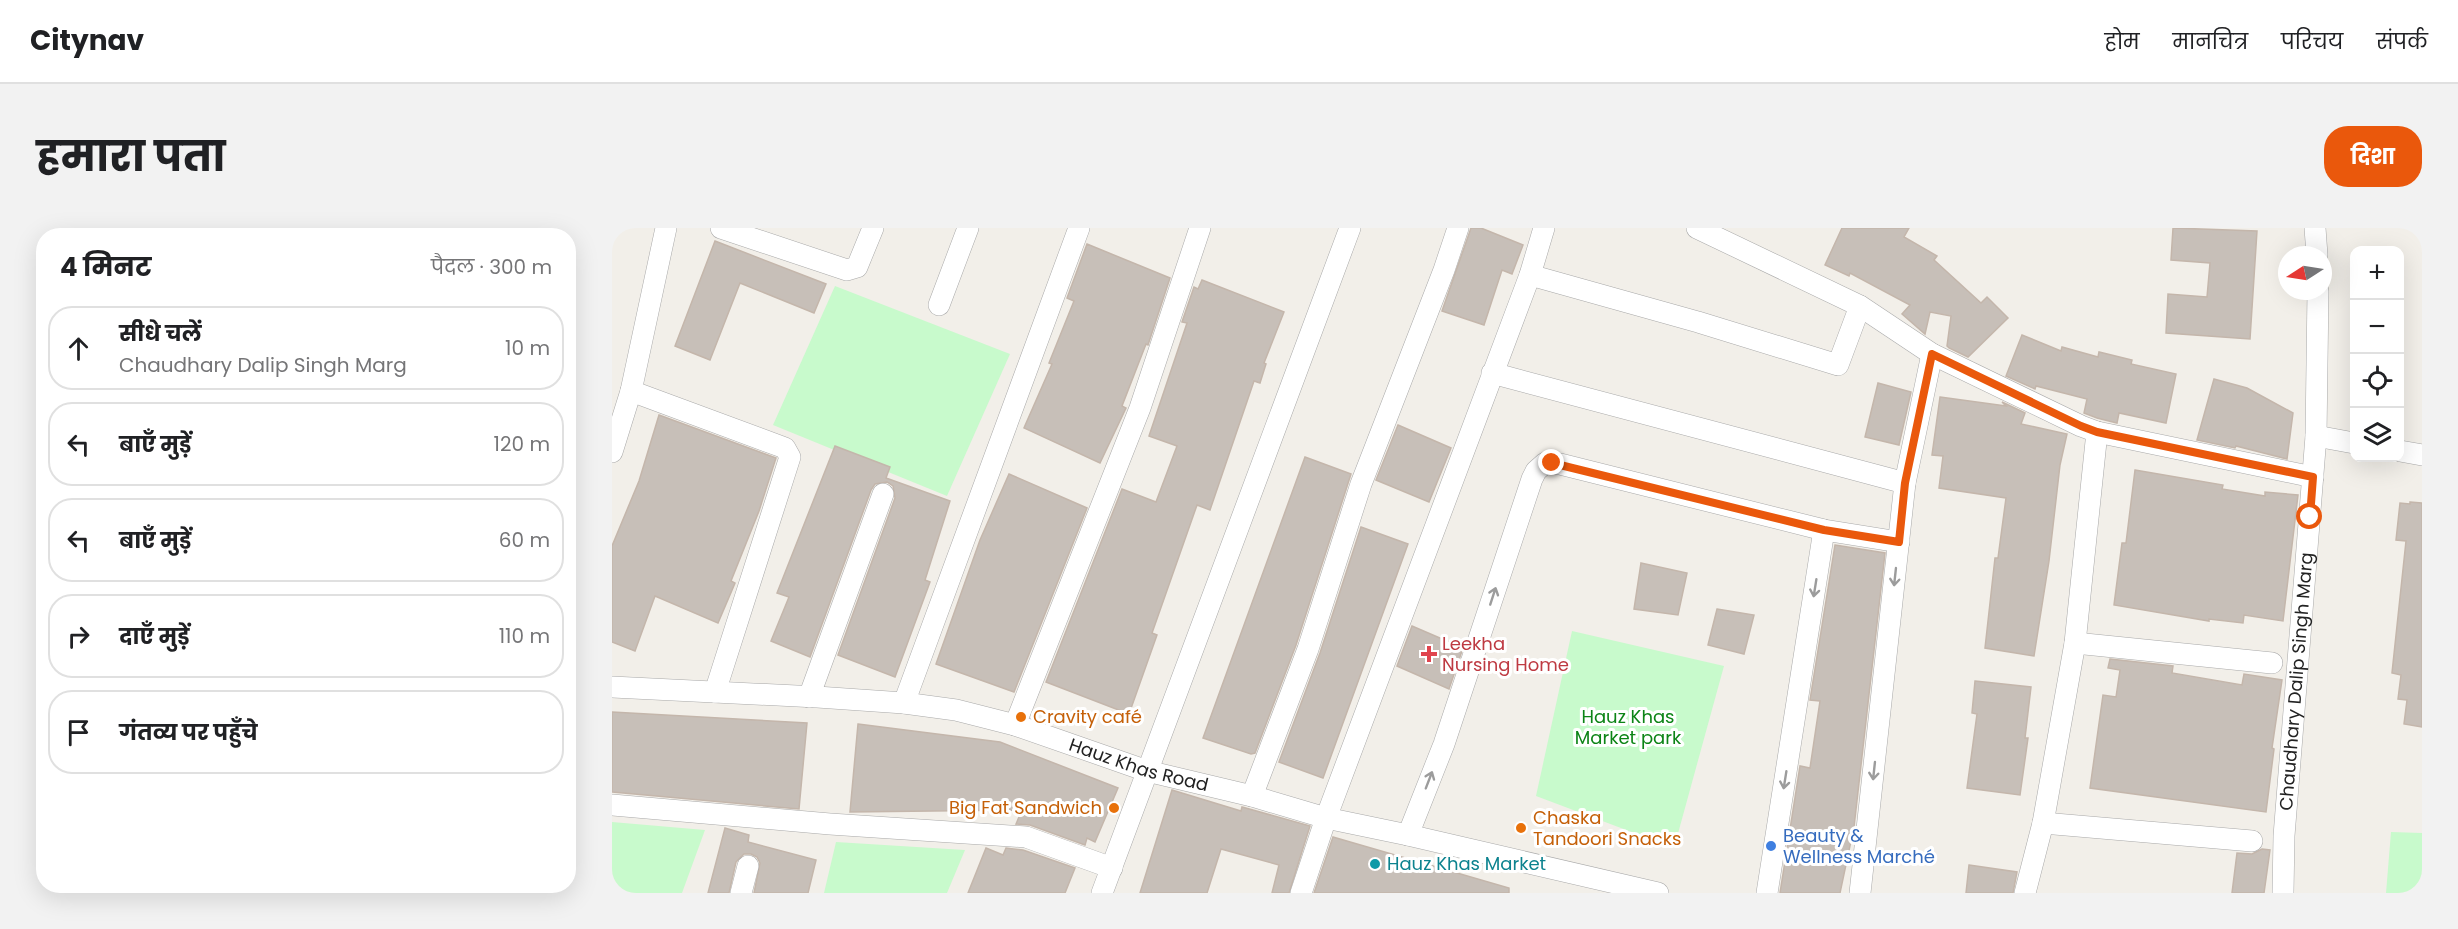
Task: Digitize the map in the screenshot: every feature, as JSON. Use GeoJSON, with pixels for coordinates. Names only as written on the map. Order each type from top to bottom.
{"type":"FeatureCollection","features":[{"type":"Feature","properties":{"kind":"street"},"geometry":{"type":"LineString","coordinates":[[612,453],[630,391],[666,228]]}},
{"type":"Feature","properties":{"kind":"street"},"geometry":{"type":"LineString","coordinates":[[721,228],[771,236],[841,269],[857,267],[873,228]]}},
{"type":"Feature","properties":{"kind":"street"},"geometry":{"type":"LineString","coordinates":[[939,305],[968,228]]}},
{"type":"Feature","properties":{"kind":"street"},"geometry":{"type":"LineString","coordinates":[[904,703],[1079,228]]}},
{"type":"Feature","properties":{"kind":"street"},"geometry":{"type":"LineString","coordinates":[[1015,726],[1140,408],[1200,228]]}},
{"type":"Feature","properties":{"kind":"street"},"geometry":{"type":"LineString","coordinates":[[1102,893],[1350,228]]}},
{"type":"Feature","properties":{"kind":"street"},"geometry":{"type":"LineString","coordinates":[[1252,796],[1308,649],[1361,484],[1458,228]]}},
{"type":"Feature","properties":{"kind":"street"},"geometry":{"type":"LineString","coordinates":[[1301,893],[1326,818],[1530,275],[1544,228]]}},
{"type":"Feature","properties":{"kind":"street"},"geometry":{"type":"LineString","coordinates":[[1697,228],[1860,306],[1932,354],[2081,426],[2097,432],[2313,477]]}},
{"type":"Feature","properties":{"kind":"street"},"geometry":{"type":"LineString","coordinates":[[2316,228],[2317,246]]}},
{"type":"Feature","properties":{"kind":"street"},"geometry":{"type":"LineString","coordinates":[[1530,275],[1838,364],[1860,306]]}},
{"type":"Feature","properties":{"kind":"street","name":"Chaudhary Dalip Singh Marg"},"geometry":{"type":"LineString","coordinates":[[2283,893],[2284,836],[2316,436],[2318,300]]}},
{"type":"Feature","properties":{"kind":"street"},"geometry":{"type":"LineString","coordinates":[[1860,893],[1905,483],[1932,354]]}},
{"type":"Feature","properties":{"kind":"street"},"geometry":{"type":"LineString","coordinates":[[1492,373],[1905,483]]}},
{"type":"Feature","properties":{"kind":"street"},"geometry":{"type":"LineString","coordinates":[[630,391],[786,448],[790,457],[715,692]]}},
{"type":"Feature","properties":{"kind":"street"},"geometry":{"type":"LineString","coordinates":[[2025,893],[2043,823],[2075,643],[2097,432]]}},
{"type":"Feature","properties":{"kind":"street"},"geometry":{"type":"LineString","coordinates":[[2316,436],[2350,442]]}},
{"type":"Feature","properties":{"kind":"street"},"geometry":{"type":"LineString","coordinates":[[2404,452],[2422,455]]}},
{"type":"Feature","properties":{"kind":"street"},"geometry":{"type":"LineString","coordinates":[[1408,835],[1444,744],[1532,479],[1540,466],[1545,463],[1560,464],[1824,530],[1899,542]]}},
{"type":"Feature","properties":{"kind":"street"},"geometry":{"type":"LineString","coordinates":[[809,697],[883,494]]}},
{"type":"Feature","properties":{"kind":"street"},"geometry":{"type":"LineString","coordinates":[[1767,893],[1824,530]]}},
{"type":"Feature","properties":{"kind":"street"},"geometry":{"type":"LineString","coordinates":[[2075,643],[2272,663]]}},
{"type":"Feature","properties":{"kind":"street","name":"Hauz Khas Road"},"geometry":{"type":"LineString","coordinates":[[612,687],[904,703],[956,710],[1015,726],[1147,771],[1252,796],[1326,818],[1658,893]]}},
{"type":"Feature","properties":{"kind":"street"},"geometry":{"type":"LineString","coordinates":[[612,805],[830,824],[1026,837],[1112,868]]}},
{"type":"Feature","properties":{"kind":"street"},"geometry":{"type":"LineString","coordinates":[[2043,823],[2252,841]]}},
{"type":"Feature","properties":{"kind":"street"},"geometry":{"type":"LineString","coordinates":[[741,893],[748,866]]}},
{"type":"Feature","properties":{"kind":"green space"},"geometry":{"type":"Polygon","coordinates":[[[835,286],[1010,354],[947,496],[773,425],[835,286]]]}},
{"type":"Feature","properties":{"kind":"green space","name":"Hauz Khas Market park"},"geometry":{"type":"Polygon","coordinates":[[[1572,631],[1724,666],[1674,848],[1536,796],[1572,631]]]}},
{"type":"Feature","properties":{"kind":"green space"},"geometry":{"type":"Polygon","coordinates":[[[612,822],[705,830],[682,893],[612,893],[612,822]]]}},
{"type":"Feature","properties":{"kind":"green space"},"geometry":{"type":"Polygon","coordinates":[[[2391,832],[2422,833],[2422,893],[2386,893],[2391,832]]]}},
{"type":"Feature","properties":{"kind":"green space"},"geometry":{"type":"Polygon","coordinates":[[[836,842],[965,850],[947,893],[824,893],[836,842]]]}},
{"type":"Feature","properties":{"kind":"building"},"geometry":{"type":"Polygon","coordinates":[[[1471,228],[1481,228],[1523,245],[1512,274],[1502,270],[1484,325],[1442,311],[1471,228]]]}},
{"type":"Feature","properties":{"kind":"building"},"geometry":{"type":"Polygon","coordinates":[[[1842,228],[1909,228],[1904,237],[1937,256],[1934,260],[1981,303],[1987,297],[2008,318],[1968,357],[1949,348],[1947,346],[1951,316],[1930,312],[1925,334],[1902,314],[1910,305],[1850,273],[1849,276],[1825,265],[1842,228]]]}},
{"type":"Feature","properties":{"kind":"building"},"geometry":{"type":"Polygon","coordinates":[[[2173,228],[2257,231],[2250,339],[2166,333],[2168,294],[2207,297],[2210,263],[2171,260],[2173,228]]]}},
{"type":"Feature","properties":{"kind":"building"},"geometry":{"type":"Polygon","coordinates":[[[715,241],[826,284],[814,313],[740,283],[710,360],[675,346],[715,241]]]}},
{"type":"Feature","properties":{"kind":"building"},"geometry":{"type":"Polygon","coordinates":[[[1087,244],[1170,278],[1148,345],[1146,344],[1122,406],[1126,408],[1100,463],[1024,428],[1052,364],[1049,363],[1074,301],[1067,298],[1087,244]]]}},
{"type":"Feature","properties":{"kind":"building"},"geometry":{"type":"Polygon","coordinates":[[[1202,280],[1284,312],[1264,363],[1266,364],[1260,383],[1254,381],[1210,510],[1197,505],[1152,633],[1157,635],[1129,714],[1046,682],[1122,489],[1156,502],[1177,446],[1149,436],[1187,323],[1182,322],[1194,287],[1198,289],[1202,280]]]}},
{"type":"Feature","properties":{"kind":"building"},"geometry":{"type":"Polygon","coordinates":[[[2022,335],[2061,351],[2062,347],[2098,357],[2099,352],[2132,360],[2131,364],[2176,374],[2166,423],[2119,413],[2117,423],[2097,418],[2084,413],[2087,399],[2036,386],[2035,389],[2006,376],[2022,335]]]}},
{"type":"Feature","properties":{"kind":"building"},"geometry":{"type":"Polygon","coordinates":[[[2214,379],[2247,388],[2293,413],[2287,459],[2236,446],[2235,448],[2197,440],[2214,379]]]}},
{"type":"Feature","properties":{"kind":"building"},"geometry":{"type":"Polygon","coordinates":[[[1878,383],[1911,392],[1899,445],[1865,437],[1878,383]]]}},
{"type":"Feature","properties":{"kind":"building"},"geometry":{"type":"Polygon","coordinates":[[[1940,397],[2006,406],[2002,402],[2025,413],[2021,424],[2067,434],[2060,465],[2049,561],[2034,656],[1985,648],[1995,558],[1998,558],[2006,498],[1939,488],[1943,456],[1932,455],[1940,397]]]}},
{"type":"Feature","properties":{"kind":"building"},"geometry":{"type":"Polygon","coordinates":[[[659,415],[776,458],[759,511],[731,581],[735,583],[718,623],[655,596],[635,651],[612,642],[612,546],[639,481],[659,415]]]}},
{"type":"Feature","properties":{"kind":"building"},"geometry":{"type":"Polygon","coordinates":[[[1398,425],[1451,448],[1429,502],[1376,480],[1398,425]]]}},
{"type":"Feature","properties":{"kind":"building"},"geometry":{"type":"Polygon","coordinates":[[[835,446],[890,467],[886,478],[950,501],[925,580],[930,582],[895,677],[838,655],[895,498],[893,486],[887,482],[875,484],[871,490],[810,657],[771,641],[789,597],[777,593],[835,446]]]}},
{"type":"Feature","properties":{"kind":"building"},"geometry":{"type":"Polygon","coordinates":[[[1305,457],[1351,474],[1296,645],[1255,753],[1251,754],[1203,738],[1305,457]]]}},
{"type":"Feature","properties":{"kind":"building"},"geometry":{"type":"Polygon","coordinates":[[[2135,470],[2223,485],[2222,489],[2265,496],[2265,492],[2298,495],[2283,621],[2244,615],[2243,623],[2209,619],[2209,621],[2114,605],[2122,543],[2126,543],[2135,470]]]}},
{"type":"Feature","properties":{"kind":"building"},"geometry":{"type":"Polygon","coordinates":[[[1009,474],[1087,508],[1014,692],[936,664],[980,540],[1009,474]]]}},
{"type":"Feature","properties":{"kind":"building"},"geometry":{"type":"Polygon","coordinates":[[[2410,502],[2422,503],[2422,727],[2404,724],[2407,700],[2398,699],[2401,675],[2392,673],[2406,541],[2396,540],[2400,503],[2410,504],[2410,502]]]}},
{"type":"Feature","properties":{"kind":"building"},"geometry":{"type":"Polygon","coordinates":[[[1361,527],[1408,544],[1323,778],[1279,762],[1320,653],[1361,527]]]}},
{"type":"Feature","properties":{"kind":"building"},"geometry":{"type":"Polygon","coordinates":[[[1835,545],[1885,553],[1854,827],[1840,893],[1780,893],[1800,766],[1810,768],[1820,701],[1810,700],[1835,545]]]}},
{"type":"Feature","properties":{"kind":"building"},"geometry":{"type":"Polygon","coordinates":[[[1641,563],[1687,573],[1678,615],[1634,609],[1641,563]]]}},
{"type":"Feature","properties":{"kind":"building"},"geometry":{"type":"Polygon","coordinates":[[[1717,609],[1754,615],[1744,654],[1708,645],[1717,609]]]}},
{"type":"Feature","properties":{"kind":"building"},"geometry":{"type":"Polygon","coordinates":[[[1412,626],[1463,648],[1449,689],[1397,666],[1412,626]]]}},
{"type":"Feature","properties":{"kind":"building"},"geometry":{"type":"Polygon","coordinates":[[[2110,659],[2173,666],[2172,673],[2242,685],[2244,674],[2282,680],[2266,812],[2090,788],[2103,695],[2116,697],[2120,670],[2108,668],[2110,659]]]}},
{"type":"Feature","properties":{"kind":"building"},"geometry":{"type":"Polygon","coordinates":[[[1975,681],[2031,687],[2025,738],[2028,738],[2020,795],[1967,788],[1977,714],[1972,713],[1975,681]]]}},
{"type":"Feature","properties":{"kind":"building"},"geometry":{"type":"Polygon","coordinates":[[[612,712],[807,723],[799,809],[612,792],[612,712]]]}},
{"type":"Feature","properties":{"kind":"building"},"geometry":{"type":"Polygon","coordinates":[[[858,724],[1000,742],[1118,788],[1095,842],[1087,838],[1085,845],[1030,825],[1016,824],[1022,810],[850,812],[858,724]]]}},
{"type":"Feature","properties":{"kind":"building"},"geometry":{"type":"Polygon","coordinates":[[[1172,790],[1241,811],[1242,807],[1310,826],[1289,893],[1272,893],[1279,865],[1221,849],[1207,893],[1140,893],[1172,790]]]}},
{"type":"Feature","properties":{"kind":"building"},"geometry":{"type":"Polygon","coordinates":[[[725,828],[749,835],[748,842],[816,860],[808,893],[754,893],[760,863],[757,857],[744,854],[736,862],[729,893],[708,893],[725,828]]]}},
{"type":"Feature","properties":{"kind":"building","name":"Hauz Khas Market"},"geometry":{"type":"Polygon","coordinates":[[[1333,837],[1509,888],[1509,893],[1314,893],[1333,837]]]}},
{"type":"Feature","properties":{"kind":"building"},"geometry":{"type":"Polygon","coordinates":[[[986,848],[1003,855],[1006,848],[1023,850],[1075,868],[1065,893],[968,893],[986,848]]]}},
{"type":"Feature","properties":{"kind":"building"},"geometry":{"type":"Polygon","coordinates":[[[2262,849],[2270,850],[2264,893],[2232,893],[2237,853],[2252,854],[2262,849]]]}},
{"type":"Feature","properties":{"kind":"building"},"geometry":{"type":"Polygon","coordinates":[[[1969,865],[2017,872],[2013,893],[1966,893],[1969,865]]]}},
{"type":"Feature","properties":{"kind":"place","name":"Leekha Nursing Home"},"geometry":{"type":"Point","coordinates":[1429,654]}},
{"type":"Feature","properties":{"kind":"place","name":"Cravity café"},"geometry":{"type":"Point","coordinates":[1021,717]}},
{"type":"Feature","properties":{"kind":"place","name":"Big Fat Sandwich"},"geometry":{"type":"Point","coordinates":[1114,808]}},
{"type":"Feature","properties":{"kind":"place","name":"Chaska Tandoori Snacks"},"geometry":{"type":"Point","coordinates":[1521,828]}},
{"type":"Feature","properties":{"kind":"place","name":"Beauty & Wellness Marché"},"geometry":{"type":"Point","coordinates":[1771,846]}},
{"type":"Feature","properties":{"kind":"place","name":"Hauz Khas Market"},"geometry":{"type":"Point","coordinates":[1375,864]}},
{"type":"Feature","properties":{"kind":"route"},"geometry":{"type":"LineString","coordinates":[[1552,463],[1824,530],[1899,542],[1905,483],[1932,354],[2097,432],[2313,477],[2310,517]]}}]}
